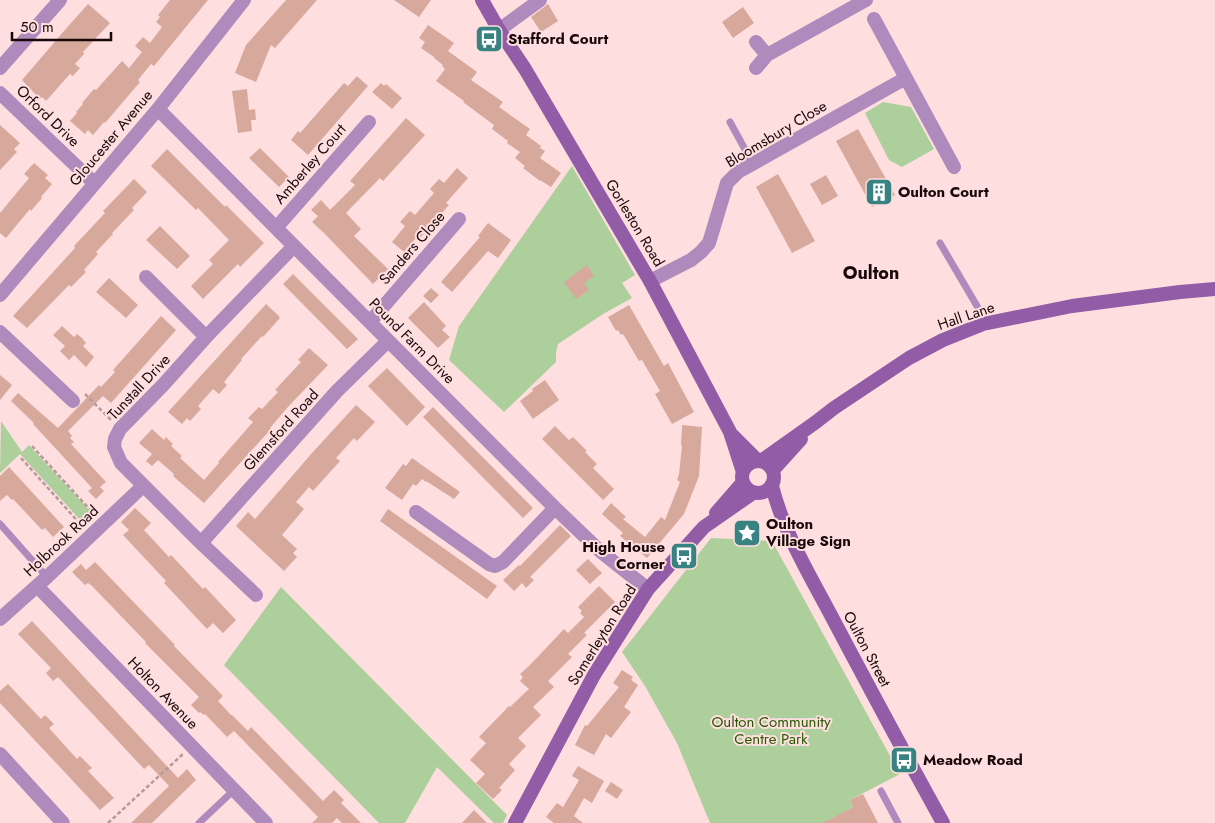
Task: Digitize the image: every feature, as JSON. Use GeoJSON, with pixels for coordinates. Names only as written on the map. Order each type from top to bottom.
{"type":"FeatureCollection","features":[{"type":"Feature","properties":{"kind":"main road","name":"Gorleston Road"},"geometry":{"type":"LineString","coordinates":[[482,0],[650,281],[730,432],[743,477]]}},
{"type":"Feature","properties":{"kind":"main road","name":"Hall Lane"},"geometry":{"type":"LineString","coordinates":[[759,461],[909,358],[943,340],[987,323],[1072,306],[1215,289]]}},
{"type":"Feature","properties":{"kind":"main road"},"geometry":{"type":"LineString","coordinates":[[773,470],[816,422]]}},
{"type":"Feature","properties":{"kind":"main road"},"geometry":{"type":"LineString","coordinates":[[730,432],[759,461],[770,466],[773,470],[775,476],[772,486],[768,490],[756,493]]}},
{"type":"Feature","properties":{"kind":"main road"},"geometry":{"type":"LineString","coordinates":[[704,527],[743,477],[750,463],[759,461]]}},
{"type":"Feature","properties":{"kind":"main road"},"geometry":{"type":"LineString","coordinates":[[743,477],[749,490],[756,493],[788,534]]}},
{"type":"Feature","properties":{"kind":"main road","name":"Oulton Street"},"geometry":{"type":"LineString","coordinates":[[772,486],[788,534],[943,823]]}},
{"type":"Feature","properties":{"kind":"main road","name":"Somerleyton Road"},"geometry":{"type":"LineString","coordinates":[[515,823],[594,675],[648,590],[704,527],[756,493]]}},
{"type":"Feature","properties":{"kind":"street"},"geometry":{"type":"LineString","coordinates":[[0,68],[60,0]]}},
{"type":"Feature","properties":{"kind":"street","name":"Gloucester Avenue"},"geometry":{"type":"LineString","coordinates":[[0,295],[158,109],[244,0]]}},
{"type":"Feature","properties":{"kind":"street"},"geometry":{"type":"LineString","coordinates":[[499,30],[540,0]]}},
{"type":"Feature","properties":{"kind":"street"},"geometry":{"type":"LineString","coordinates":[[756,68],[767,55],[866,0]]}},
{"type":"Feature","properties":{"kind":"street"},"geometry":{"type":"LineString","coordinates":[[874,19],[954,167]]}},
{"type":"Feature","properties":{"kind":"street"},"geometry":{"type":"LineString","coordinates":[[756,42],[767,55]]}},
{"type":"Feature","properties":{"kind":"street","name":"Bloomsbury Close"},"geometry":{"type":"LineString","coordinates":[[650,281],[691,260],[709,243],[727,183],[738,172],[906,78]]}},
{"type":"Feature","properties":{"kind":"street","name":"Orford Drive"},"geometry":{"type":"LineString","coordinates":[[0,94],[94,184]]}},
{"type":"Feature","properties":{"kind":"street","name":"Pound Farm Drive"},"geometry":{"type":"LineString","coordinates":[[158,109],[555,508],[600,551],[648,590]]}},
{"type":"Feature","properties":{"kind":"street","name":"Amberley Court"},"geometry":{"type":"LineString","coordinates":[[276,228],[369,122]]}},
{"type":"Feature","properties":{"kind":"street","name":"Sanders Close"},"geometry":{"type":"LineString","coordinates":[[370,322],[459,219]]}},
{"type":"Feature","properties":{"kind":"street","name":"Tunstall Drive"},"geometry":{"type":"LineString","coordinates":[[256,595],[120,463],[114,447],[115,439],[120,429],[294,246]]}},
{"type":"Feature","properties":{"kind":"street"},"geometry":{"type":"LineString","coordinates":[[146,277],[206,337]]}},
{"type":"Feature","properties":{"kind":"street"},"geometry":{"type":"LineString","coordinates":[[0,332],[71,400]]}},
{"type":"Feature","properties":{"kind":"street","name":"Glemsford Road"},"geometry":{"type":"LineString","coordinates":[[201,543],[337,391],[388,341]]}},
{"type":"Feature","properties":{"kind":"street","name":"Holbrook Road"},"geometry":{"type":"LineString","coordinates":[[0,619],[143,486]]}},
{"type":"Feature","properties":{"kind":"street"},"geometry":{"type":"LineString","coordinates":[[416,512],[489,564],[495,566],[503,562],[555,508]]}},
{"type":"Feature","properties":{"kind":"street","name":"Holton Avenue"},"geometry":{"type":"LineString","coordinates":[[42,581],[191,746],[266,823]]}},
{"type":"Feature","properties":{"kind":"street"},"geometry":{"type":"LineString","coordinates":[[0,754],[63,823]]}},
{"type":"Feature","properties":{"kind":"lane"},"geometry":{"type":"LineString","coordinates":[[730,122],[753,164]]}},
{"type":"Feature","properties":{"kind":"lane"},"geometry":{"type":"LineString","coordinates":[[940,243],[987,323]]}},
{"type":"Feature","properties":{"kind":"lane"},"geometry":{"type":"LineString","coordinates":[[0,524],[42,581]]}},
{"type":"Feature","properties":{"kind":"lane"},"geometry":{"type":"LineString","coordinates":[[199,823],[234,790]]}},
{"type":"Feature","properties":{"kind":"lane"},"geometry":{"type":"LineString","coordinates":[[881,790],[898,823]]}},
{"type":"Feature","properties":{"kind":"path"},"geometry":{"type":"LineString","coordinates":[[71,400],[79,389],[120,429]]}},
{"type":"Feature","properties":{"kind":"path"},"geometry":{"type":"LineString","coordinates":[[32,446],[103,524]]}},
{"type":"Feature","properties":{"kind":"path"},"geometry":{"type":"LineString","coordinates":[[21,458],[91,536]]}},
{"type":"Feature","properties":{"kind":"path"},"geometry":{"type":"LineString","coordinates":[[108,823],[191,746]]}},
{"type":"Feature","properties":{"kind":"green space"},"geometry":{"type":"Polygon","coordinates":[[[883,102],[911,107],[934,149],[902,167],[889,160],[865,113],[883,102]]]}},
{"type":"Feature","properties":{"kind":"green space"},"geometry":{"type":"Polygon","coordinates":[[[572,166],[635,275],[622,283],[632,298],[603,314],[558,344],[556,362],[504,412],[449,360],[459,326],[572,166]]]}},
{"type":"Feature","properties":{"kind":"green space"},"geometry":{"type":"Polygon","coordinates":[[[1,421],[22,452],[29,445],[92,513],[82,522],[20,454],[0,473],[1,421]]]}},
{"type":"Feature","properties":{"kind":"green space","name":"Oulton Community Centre Park"},"geometry":{"type":"Polygon","coordinates":[[[711,538],[772,541],[900,774],[850,800],[853,807],[824,823],[710,823],[677,743],[645,686],[622,652],[711,538]]]}},
{"type":"Feature","properties":{"kind":"green space"},"geometry":{"type":"Polygon","coordinates":[[[281,587],[507,815],[503,823],[494,823],[437,767],[405,823],[379,823],[224,665],[281,587]]]}},
{"type":"Feature","properties":{"kind":"building"},"geometry":{"type":"Polygon","coordinates":[[[170,0],[208,0],[154,66],[151,64],[138,80],[140,82],[105,123],[93,135],[88,130],[85,134],[70,121],[94,89],[96,90],[122,61],[129,68],[142,52],[135,46],[143,37],[150,43],[162,27],[156,22],[160,17],[158,15],[170,0]]]}},
{"type":"Feature","properties":{"kind":"building"},"geometry":{"type":"Polygon","coordinates":[[[286,0],[317,0],[275,48],[271,45],[256,82],[235,73],[246,45],[286,0]]]}},
{"type":"Feature","properties":{"kind":"building"},"geometry":{"type":"Polygon","coordinates":[[[394,0],[431,0],[419,17],[394,0]]]}},
{"type":"Feature","properties":{"kind":"building"},"geometry":{"type":"Polygon","coordinates":[[[88,4],[110,23],[83,52],[84,54],[75,64],[80,68],[73,76],[70,74],[46,101],[42,97],[40,99],[22,80],[88,4]]]}},
{"type":"Feature","properties":{"kind":"building"},"geometry":{"type":"Polygon","coordinates":[[[548,4],[558,21],[541,32],[531,17],[548,4]]]}},
{"type":"Feature","properties":{"kind":"building"},"geometry":{"type":"Polygon","coordinates":[[[743,7],[754,23],[733,38],[722,22],[743,7]]]}},
{"type":"Feature","properties":{"kind":"building"},"geometry":{"type":"Polygon","coordinates":[[[428,25],[454,43],[448,51],[477,72],[471,80],[503,102],[499,107],[530,129],[526,135],[545,151],[540,158],[561,173],[551,187],[523,168],[525,166],[515,158],[520,152],[492,129],[494,125],[436,81],[445,69],[434,57],[421,48],[425,42],[419,38],[428,25]]]}},
{"type":"Feature","properties":{"kind":"building"},"geometry":{"type":"Polygon","coordinates":[[[357,76],[368,86],[308,155],[291,140],[298,131],[300,133],[344,83],[348,86],[357,76]]]}},
{"type":"Feature","properties":{"kind":"building"},"geometry":{"type":"Polygon","coordinates":[[[381,83],[384,86],[386,84],[402,98],[392,109],[372,92],[381,83]]]}},
{"type":"Feature","properties":{"kind":"building"},"geometry":{"type":"Polygon","coordinates":[[[247,89],[249,110],[255,109],[256,120],[251,120],[252,131],[238,133],[232,91],[247,89]]]}},
{"type":"Feature","properties":{"kind":"building"},"geometry":{"type":"Polygon","coordinates":[[[406,118],[425,135],[383,181],[380,178],[346,213],[361,229],[354,236],[388,269],[373,284],[312,222],[318,216],[311,210],[321,200],[330,210],[355,185],[350,181],[406,118]]]}},
{"type":"Feature","properties":{"kind":"building"},"geometry":{"type":"Polygon","coordinates":[[[0,125],[20,143],[14,149],[17,152],[0,170],[0,125]]]}},
{"type":"Feature","properties":{"kind":"building"},"geometry":{"type":"Polygon","coordinates":[[[858,129],[895,195],[872,207],[836,141],[858,129]]]}},
{"type":"Feature","properties":{"kind":"building"},"geometry":{"type":"Polygon","coordinates":[[[260,148],[289,177],[279,187],[249,158],[260,148]]]}},
{"type":"Feature","properties":{"kind":"building"},"geometry":{"type":"Polygon","coordinates":[[[167,149],[264,243],[240,267],[238,264],[203,299],[191,286],[213,264],[209,260],[229,240],[198,208],[196,210],[151,166],[167,149]]]}},
{"type":"Feature","properties":{"kind":"building"},"geometry":{"type":"Polygon","coordinates":[[[34,163],[48,175],[45,178],[52,184],[31,211],[30,209],[6,238],[0,233],[0,213],[29,178],[24,174],[34,163]]]}},
{"type":"Feature","properties":{"kind":"building"},"geometry":{"type":"Polygon","coordinates":[[[457,168],[468,178],[446,203],[449,205],[419,239],[417,237],[404,252],[392,242],[405,226],[400,222],[410,211],[415,215],[434,193],[430,189],[439,179],[444,183],[457,168]]]}},
{"type":"Feature","properties":{"kind":"building"},"geometry":{"type":"Polygon","coordinates":[[[778,174],[815,241],[792,253],[756,187],[778,174]]]}},
{"type":"Feature","properties":{"kind":"building"},"geometry":{"type":"Polygon","coordinates":[[[826,175],[838,196],[822,205],[810,184],[826,175]]]}},
{"type":"Feature","properties":{"kind":"building"},"geometry":{"type":"Polygon","coordinates":[[[134,179],[147,192],[132,208],[134,210],[96,252],[98,254],[84,270],[86,272],[71,287],[69,285],[27,328],[13,316],[105,213],[103,211],[134,179]]]}},
{"type":"Feature","properties":{"kind":"building"},"geometry":{"type":"Polygon","coordinates":[[[488,223],[511,240],[498,258],[488,251],[452,292],[441,282],[480,237],[478,236],[488,223]]]}},
{"type":"Feature","properties":{"kind":"building"},"geometry":{"type":"Polygon","coordinates":[[[160,226],[190,256],[177,269],[146,240],[160,226]]]}},
{"type":"Feature","properties":{"kind":"building"},"geometry":{"type":"Polygon","coordinates":[[[587,265],[594,276],[584,283],[589,290],[576,299],[564,282],[587,265]]]}},
{"type":"Feature","properties":{"kind":"building"},"geometry":{"type":"Polygon","coordinates":[[[293,274],[358,339],[347,349],[283,284],[293,274]]]}},
{"type":"Feature","properties":{"kind":"building"},"geometry":{"type":"Polygon","coordinates":[[[109,278],[138,305],[126,318],[96,292],[109,278]]]}},
{"type":"Feature","properties":{"kind":"building"},"geometry":{"type":"Polygon","coordinates":[[[431,288],[439,295],[431,303],[423,296],[431,288]]]}},
{"type":"Feature","properties":{"kind":"building"},"geometry":{"type":"Polygon","coordinates":[[[424,302],[446,326],[442,330],[450,337],[438,348],[408,318],[424,302]]]}},
{"type":"Feature","properties":{"kind":"building"},"geometry":{"type":"Polygon","coordinates":[[[266,304],[280,318],[241,359],[224,382],[227,385],[219,394],[213,389],[198,406],[201,409],[190,421],[187,418],[182,424],[168,412],[266,304]]]}},
{"type":"Feature","properties":{"kind":"building"},"geometry":{"type":"Polygon","coordinates":[[[629,305],[664,366],[668,363],[694,412],[672,424],[655,394],[660,391],[642,360],[639,361],[623,334],[621,335],[618,330],[616,331],[608,317],[629,305]]]}},
{"type":"Feature","properties":{"kind":"building"},"geometry":{"type":"Polygon","coordinates":[[[161,316],[176,330],[111,403],[103,396],[68,431],[72,436],[70,438],[74,442],[71,444],[106,482],[100,487],[104,491],[96,499],[88,491],[92,488],[34,423],[11,401],[18,393],[58,428],[99,385],[101,387],[115,372],[113,370],[161,316]]]}},
{"type":"Feature","properties":{"kind":"building"},"geometry":{"type":"Polygon","coordinates":[[[62,326],[74,337],[77,334],[86,343],[83,346],[94,357],[86,367],[74,355],[69,360],[60,351],[65,346],[53,335],[62,326]]]}},
{"type":"Feature","properties":{"kind":"building"},"geometry":{"type":"Polygon","coordinates":[[[309,348],[328,365],[287,408],[271,429],[204,503],[158,460],[152,466],[146,461],[152,454],[139,443],[152,429],[164,440],[166,437],[173,444],[171,446],[182,456],[180,458],[204,480],[253,422],[248,418],[259,407],[262,409],[278,392],[275,390],[301,362],[298,360],[309,348]]]}},
{"type":"Feature","properties":{"kind":"building"},"geometry":{"type":"Polygon","coordinates":[[[387,368],[425,407],[407,426],[368,386],[387,368]]]}},
{"type":"Feature","properties":{"kind":"building"},"geometry":{"type":"Polygon","coordinates":[[[0,375],[12,385],[0,400],[0,375]]]}},
{"type":"Feature","properties":{"kind":"building"},"geometry":{"type":"Polygon","coordinates":[[[545,380],[559,400],[533,419],[520,401],[545,380]]]}},
{"type":"Feature","properties":{"kind":"building"},"geometry":{"type":"Polygon","coordinates":[[[356,405],[375,422],[357,441],[354,438],[336,458],[340,461],[313,491],[309,487],[296,502],[304,509],[282,535],[297,549],[293,553],[297,557],[284,571],[236,526],[248,512],[255,519],[356,405]]]}},
{"type":"Feature","properties":{"kind":"building"},"geometry":{"type":"Polygon","coordinates":[[[433,407],[533,508],[523,518],[423,417],[433,407]]]}},
{"type":"Feature","properties":{"kind":"building"},"geometry":{"type":"Polygon","coordinates":[[[682,425],[702,427],[699,476],[684,514],[647,558],[620,536],[623,533],[602,514],[611,503],[626,517],[623,519],[645,537],[661,517],[665,520],[680,482],[677,480],[682,446],[682,425]]]}},
{"type":"Feature","properties":{"kind":"building"},"geometry":{"type":"Polygon","coordinates":[[[555,426],[569,440],[573,437],[587,451],[585,452],[597,464],[593,468],[614,489],[603,500],[542,439],[555,426]]]}},
{"type":"Feature","properties":{"kind":"building"},"geometry":{"type":"Polygon","coordinates":[[[412,458],[460,492],[454,499],[422,479],[416,486],[413,484],[402,500],[385,488],[403,464],[406,466],[412,458]]]}},
{"type":"Feature","properties":{"kind":"building"},"geometry":{"type":"Polygon","coordinates":[[[9,467],[64,527],[53,537],[45,528],[42,530],[13,499],[7,495],[0,501],[0,476],[9,467]]]}},
{"type":"Feature","properties":{"kind":"building"},"geometry":{"type":"Polygon","coordinates":[[[135,508],[151,523],[144,530],[203,589],[205,587],[236,620],[223,633],[213,623],[207,629],[123,535],[129,530],[121,522],[135,508]]]}},
{"type":"Feature","properties":{"kind":"building"},"geometry":{"type":"Polygon","coordinates":[[[388,509],[497,586],[487,599],[380,521],[388,509]]]}},
{"type":"Feature","properties":{"kind":"building"},"geometry":{"type":"Polygon","coordinates":[[[560,525],[571,536],[530,577],[534,580],[526,588],[522,583],[514,591],[503,580],[520,566],[560,525]]]}},
{"type":"Feature","properties":{"kind":"building"},"geometry":{"type":"Polygon","coordinates":[[[588,559],[602,573],[590,584],[576,570],[588,559]]]}},
{"type":"Feature","properties":{"kind":"building"},"geometry":{"type":"Polygon","coordinates":[[[95,562],[223,696],[218,701],[231,715],[248,731],[251,727],[323,801],[334,790],[344,800],[341,803],[361,823],[342,823],[337,818],[332,823],[312,823],[318,817],[234,731],[227,737],[205,714],[199,713],[191,705],[199,697],[92,586],[88,583],[85,585],[72,572],[81,564],[86,570],[95,562]]]}},
{"type":"Feature","properties":{"kind":"building"},"geometry":{"type":"Polygon","coordinates":[[[599,586],[615,602],[584,633],[587,635],[568,654],[572,657],[548,681],[554,687],[533,707],[541,715],[518,738],[526,746],[509,764],[515,770],[499,788],[502,790],[493,799],[476,783],[485,774],[470,760],[486,743],[479,737],[509,706],[529,689],[520,681],[523,677],[520,674],[564,629],[568,633],[584,617],[578,607],[599,586]]]}},
{"type":"Feature","properties":{"kind":"building"},"geometry":{"type":"Polygon","coordinates":[[[32,621],[178,778],[187,769],[196,780],[152,823],[131,823],[169,786],[149,765],[144,769],[58,677],[53,681],[46,673],[51,668],[18,634],[32,621]]]}},
{"type":"Feature","properties":{"kind":"building"},"geometry":{"type":"Polygon","coordinates":[[[622,670],[633,677],[631,680],[638,685],[624,707],[631,712],[611,738],[606,734],[594,755],[575,745],[585,725],[587,726],[619,687],[613,683],[622,670]]]}},
{"type":"Feature","properties":{"kind":"building"},"geometry":{"type":"Polygon","coordinates":[[[8,684],[41,719],[45,715],[54,724],[49,728],[77,759],[80,756],[92,768],[88,771],[114,798],[100,810],[0,703],[0,691],[8,684]]]}},
{"type":"Feature","properties":{"kind":"building"},"geometry":{"type":"Polygon","coordinates":[[[578,766],[604,781],[592,803],[584,798],[574,816],[583,823],[554,823],[546,817],[557,803],[563,807],[579,780],[572,776],[578,766]]]}},
{"type":"Feature","properties":{"kind":"building"},"geometry":{"type":"Polygon","coordinates":[[[611,782],[623,790],[617,799],[605,791],[611,782]]]}},
{"type":"Feature","properties":{"kind":"building"},"geometry":{"type":"Polygon","coordinates":[[[863,794],[878,823],[823,823],[853,807],[850,800],[863,794]]]}},
{"type":"Feature","properties":{"kind":"building"},"geometry":{"type":"Polygon","coordinates":[[[474,810],[487,823],[462,823],[474,810]]]}},
{"type":"Feature","properties":{"kind":"place","name":"Stafford Court"},"geometry":{"type":"Point","coordinates":[489,39]}},
{"type":"Feature","properties":{"kind":"place","name":"Oulton Court"},"geometry":{"type":"Point","coordinates":[879,192]}},
{"type":"Feature","properties":{"kind":"place","name":"Oulton Village Sign"},"geometry":{"type":"Point","coordinates":[747,533]}},
{"type":"Feature","properties":{"kind":"place","name":"High House Corner"},"geometry":{"type":"Point","coordinates":[684,556]}},
{"type":"Feature","properties":{"kind":"place","name":"Meadow Road"},"geometry":{"type":"Point","coordinates":[904,760]}},
{"type":"Feature","properties":{"kind":"district","name":"Oulton"},"geometry":{"type":"Point","coordinates":[871,273]}}]}
